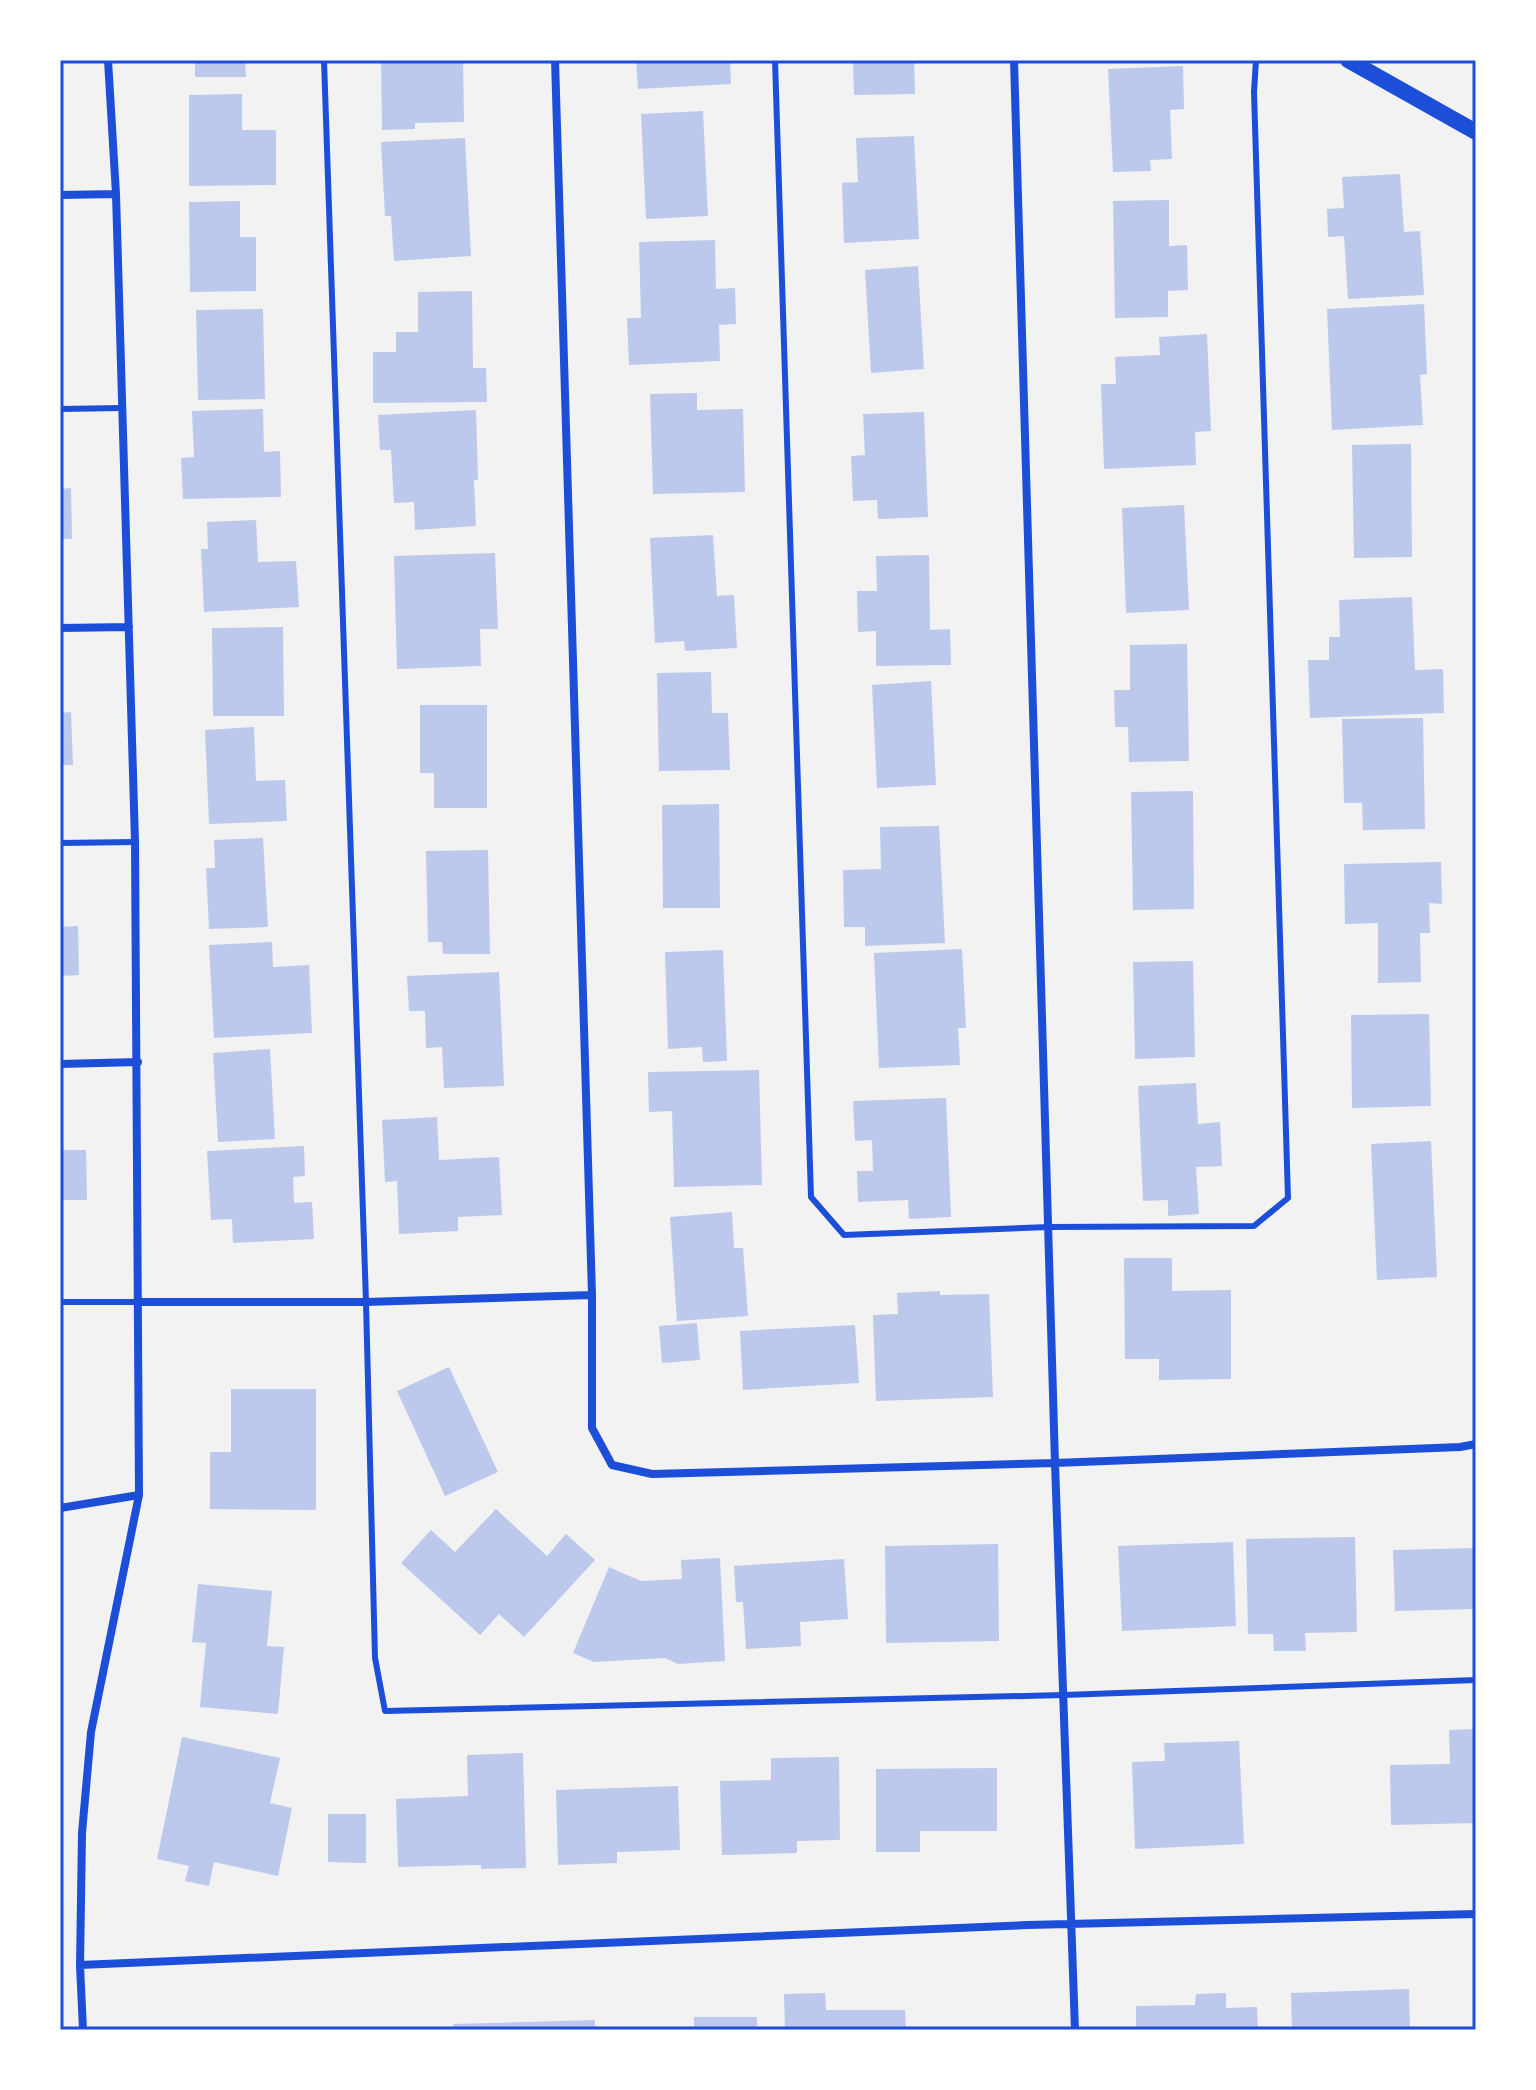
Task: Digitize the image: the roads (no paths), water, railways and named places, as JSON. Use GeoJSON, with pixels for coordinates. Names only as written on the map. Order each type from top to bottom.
{"type":"FeatureCollection","features":[{"type":"Feature","properties":{"kind":"main road"},"geometry":{"type":"LineString","coordinates":[[1348,60],[1476,132]]}},
{"type":"Feature","properties":{"kind":"street"},"geometry":{"type":"LineString","coordinates":[[83,2030],[80,1965],[82,1833],[91,1732],[139,1495],[135,842],[116,194],[108,60]]}},
{"type":"Feature","properties":{"kind":"street"},"geometry":{"type":"LineString","coordinates":[[555,60],[592,1295],[592,1428],[612,1465],[652,1474],[1055,1463],[1476,1444]]}},
{"type":"Feature","properties":{"kind":"street"},"geometry":{"type":"LineString","coordinates":[[1014,60],[1055,1463],[1075,2030]]}},
{"type":"Feature","properties":{"kind":"street"},"geometry":{"type":"LineString","coordinates":[[60,195],[116,194]]}},
{"type":"Feature","properties":{"kind":"street"},"geometry":{"type":"LineString","coordinates":[[60,628],[129,627]]}},
{"type":"Feature","properties":{"kind":"street"},"geometry":{"type":"LineString","coordinates":[[60,1064],[138,1062]]}},
{"type":"Feature","properties":{"kind":"street"},"geometry":{"type":"LineString","coordinates":[[139,1302],[366,1302],[592,1295]]}},
{"type":"Feature","properties":{"kind":"street"},"geometry":{"type":"LineString","coordinates":[[60,1508],[139,1495]]}},
{"type":"Feature","properties":{"kind":"street"},"geometry":{"type":"LineString","coordinates":[[80,1965],[1072,1924],[1476,1914]]}},
{"type":"Feature","properties":{"kind":"lane"},"geometry":{"type":"LineString","coordinates":[[324,60],[375,1658],[385,1711],[1064,1695],[1476,1680]]}},
{"type":"Feature","properties":{"kind":"lane"},"geometry":{"type":"LineString","coordinates":[[775,60],[811,1197],[844,1235],[1049,1227],[1254,1226],[1288,1198],[1254,92],[1256,60]]}},
{"type":"Feature","properties":{"kind":"lane"},"geometry":{"type":"LineString","coordinates":[[60,409],[121,408]]}},
{"type":"Feature","properties":{"kind":"lane"},"geometry":{"type":"LineString","coordinates":[[60,843],[135,842]]}},
{"type":"Feature","properties":{"kind":"lane"},"geometry":{"type":"LineString","coordinates":[[60,1302],[139,1302]]}}]}
